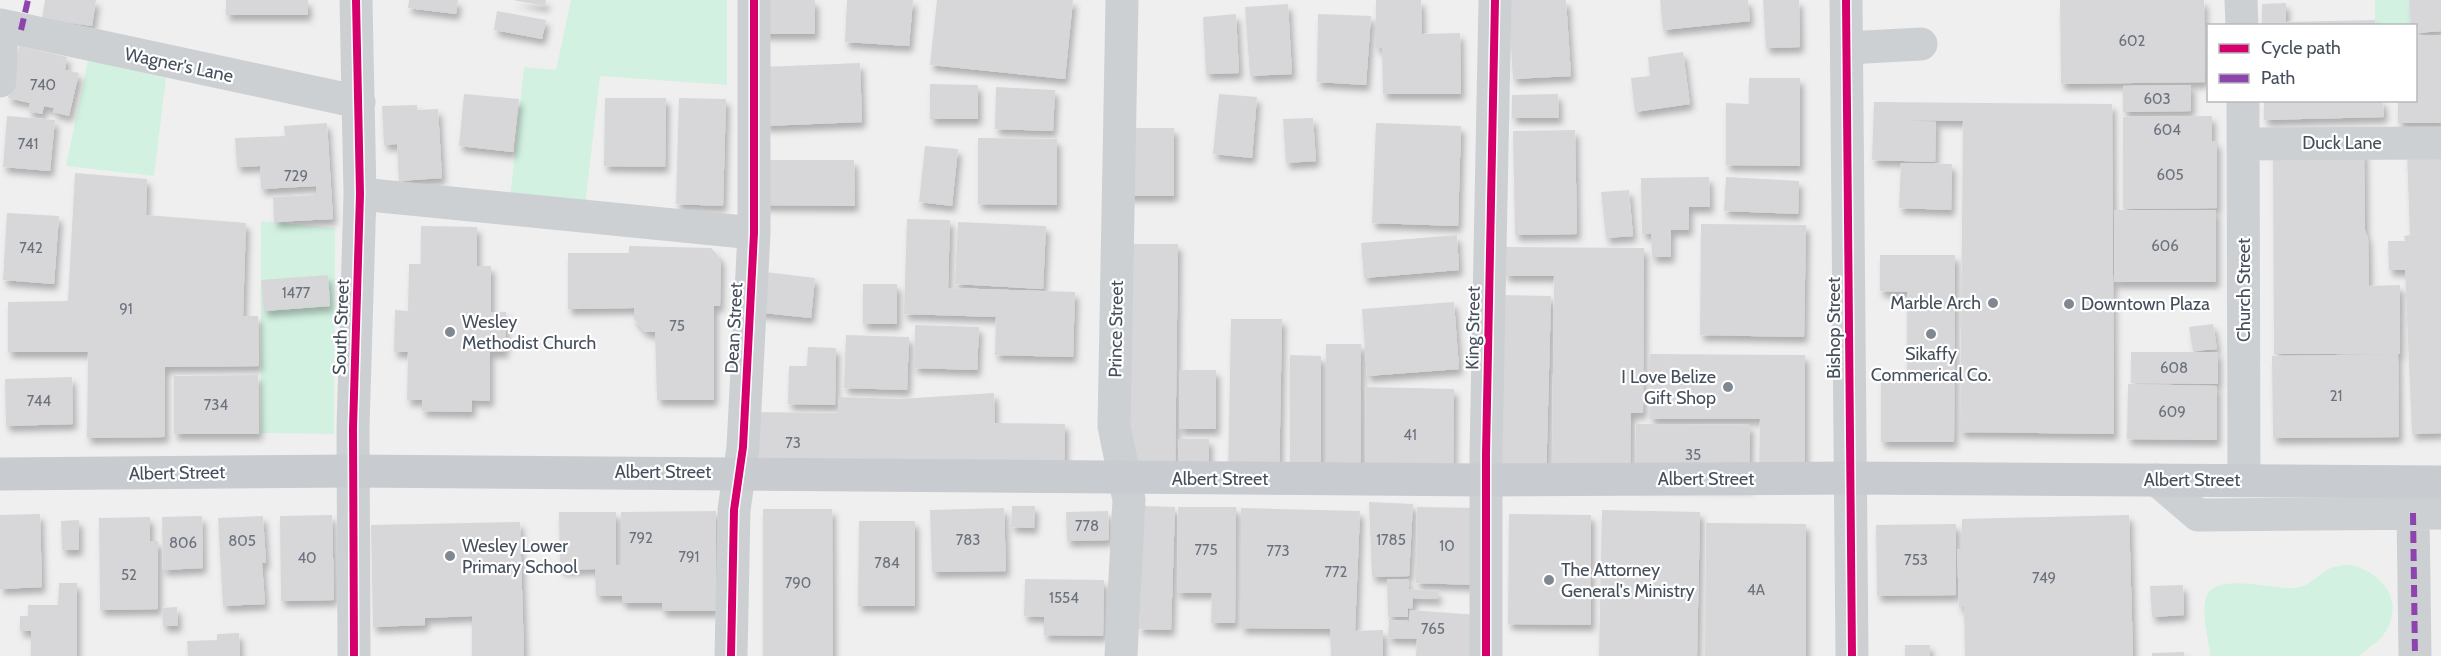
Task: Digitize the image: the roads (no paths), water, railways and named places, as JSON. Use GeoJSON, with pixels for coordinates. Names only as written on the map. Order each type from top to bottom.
{"type":"FeatureCollection","features":[{"type":"Feature","properties":{"kind":"main road","name":"Albert Street"},"geometry":{"type":"LineString","coordinates":[[0,474],[353,471],[739,472],[1125,478],[1486,480],[1850,478],[2441,482]]}},
{"type":"Feature","properties":{"kind":"street","name":"South Street"},"geometry":{"type":"LineString","coordinates":[[354,656],[353,471],[360,195],[356,0]]}},
{"type":"Feature","properties":{"kind":"street","name":"Dean Street"},"geometry":{"type":"LineString","coordinates":[[731,656],[734,510],[743,447],[754,233],[754,0]]}},
{"type":"Feature","properties":{"kind":"street","name":"Prince Street"},"geometry":{"type":"LineString","coordinates":[[1121,656],[1129,500],[1114,426],[1122,0]]}},
{"type":"Feature","properties":{"kind":"street","name":"King Street"},"geometry":{"type":"LineString","coordinates":[[1486,656],[1486,480],[1495,0]]}},
{"type":"Feature","properties":{"kind":"street","name":"Bishop Street"},"geometry":{"type":"LineString","coordinates":[[1846,0],[1852,656]]}},
{"type":"Feature","properties":{"kind":"street"},"geometry":{"type":"LineString","coordinates":[[2241,0],[2242,24]]}},
{"type":"Feature","properties":{"kind":"street","name":"Wagner's Lane"},"geometry":{"type":"LineString","coordinates":[[1,25],[359,102]]}},
{"type":"Feature","properties":{"kind":"street"},"geometry":{"type":"LineString","coordinates":[[0,81],[1,25]]}},
{"type":"Feature","properties":{"kind":"street"},"geometry":{"type":"LineString","coordinates":[[1847,48],[1921,44]]}},
{"type":"Feature","properties":{"kind":"street","name":"Church Street"},"geometry":{"type":"LineString","coordinates":[[2243,102],[2244,480]]}},
{"type":"Feature","properties":{"kind":"street","name":"Duck Lane"},"geometry":{"type":"LineString","coordinates":[[2244,144],[2441,142]]}},
{"type":"Feature","properties":{"kind":"street"},"geometry":{"type":"LineString","coordinates":[[360,195],[754,233]]}},
{"type":"Feature","properties":{"kind":"street"},"geometry":{"type":"LineString","coordinates":[[2157,480],[2198,515],[2427,513],[2415,656]]}},
{"type":"Feature","properties":{"kind":"place","name":"Marble Arch"},"geometry":{"type":"Point","coordinates":[1993,303]}},
{"type":"Feature","properties":{"kind":"place","name":"Downtown Plaza"},"geometry":{"type":"Point","coordinates":[2069,304]}},
{"type":"Feature","properties":{"kind":"place","name":"Wesley Methodist Church"},"geometry":{"type":"Point","coordinates":[450,332]}},
{"type":"Feature","properties":{"kind":"place","name":"Sikaffy Commerical Co."},"geometry":{"type":"Point","coordinates":[1931,334]}},
{"type":"Feature","properties":{"kind":"place","name":"I Love Belize Gift Shop"},"geometry":{"type":"Point","coordinates":[1728,387]}},
{"type":"Feature","properties":{"kind":"place","name":"Wesley Lower Primary School"},"geometry":{"type":"Point","coordinates":[450,556]}},
{"type":"Feature","properties":{"kind":"place","name":"The Attorney General's Ministry"},"geometry":{"type":"Point","coordinates":[1549,580]}}]}
